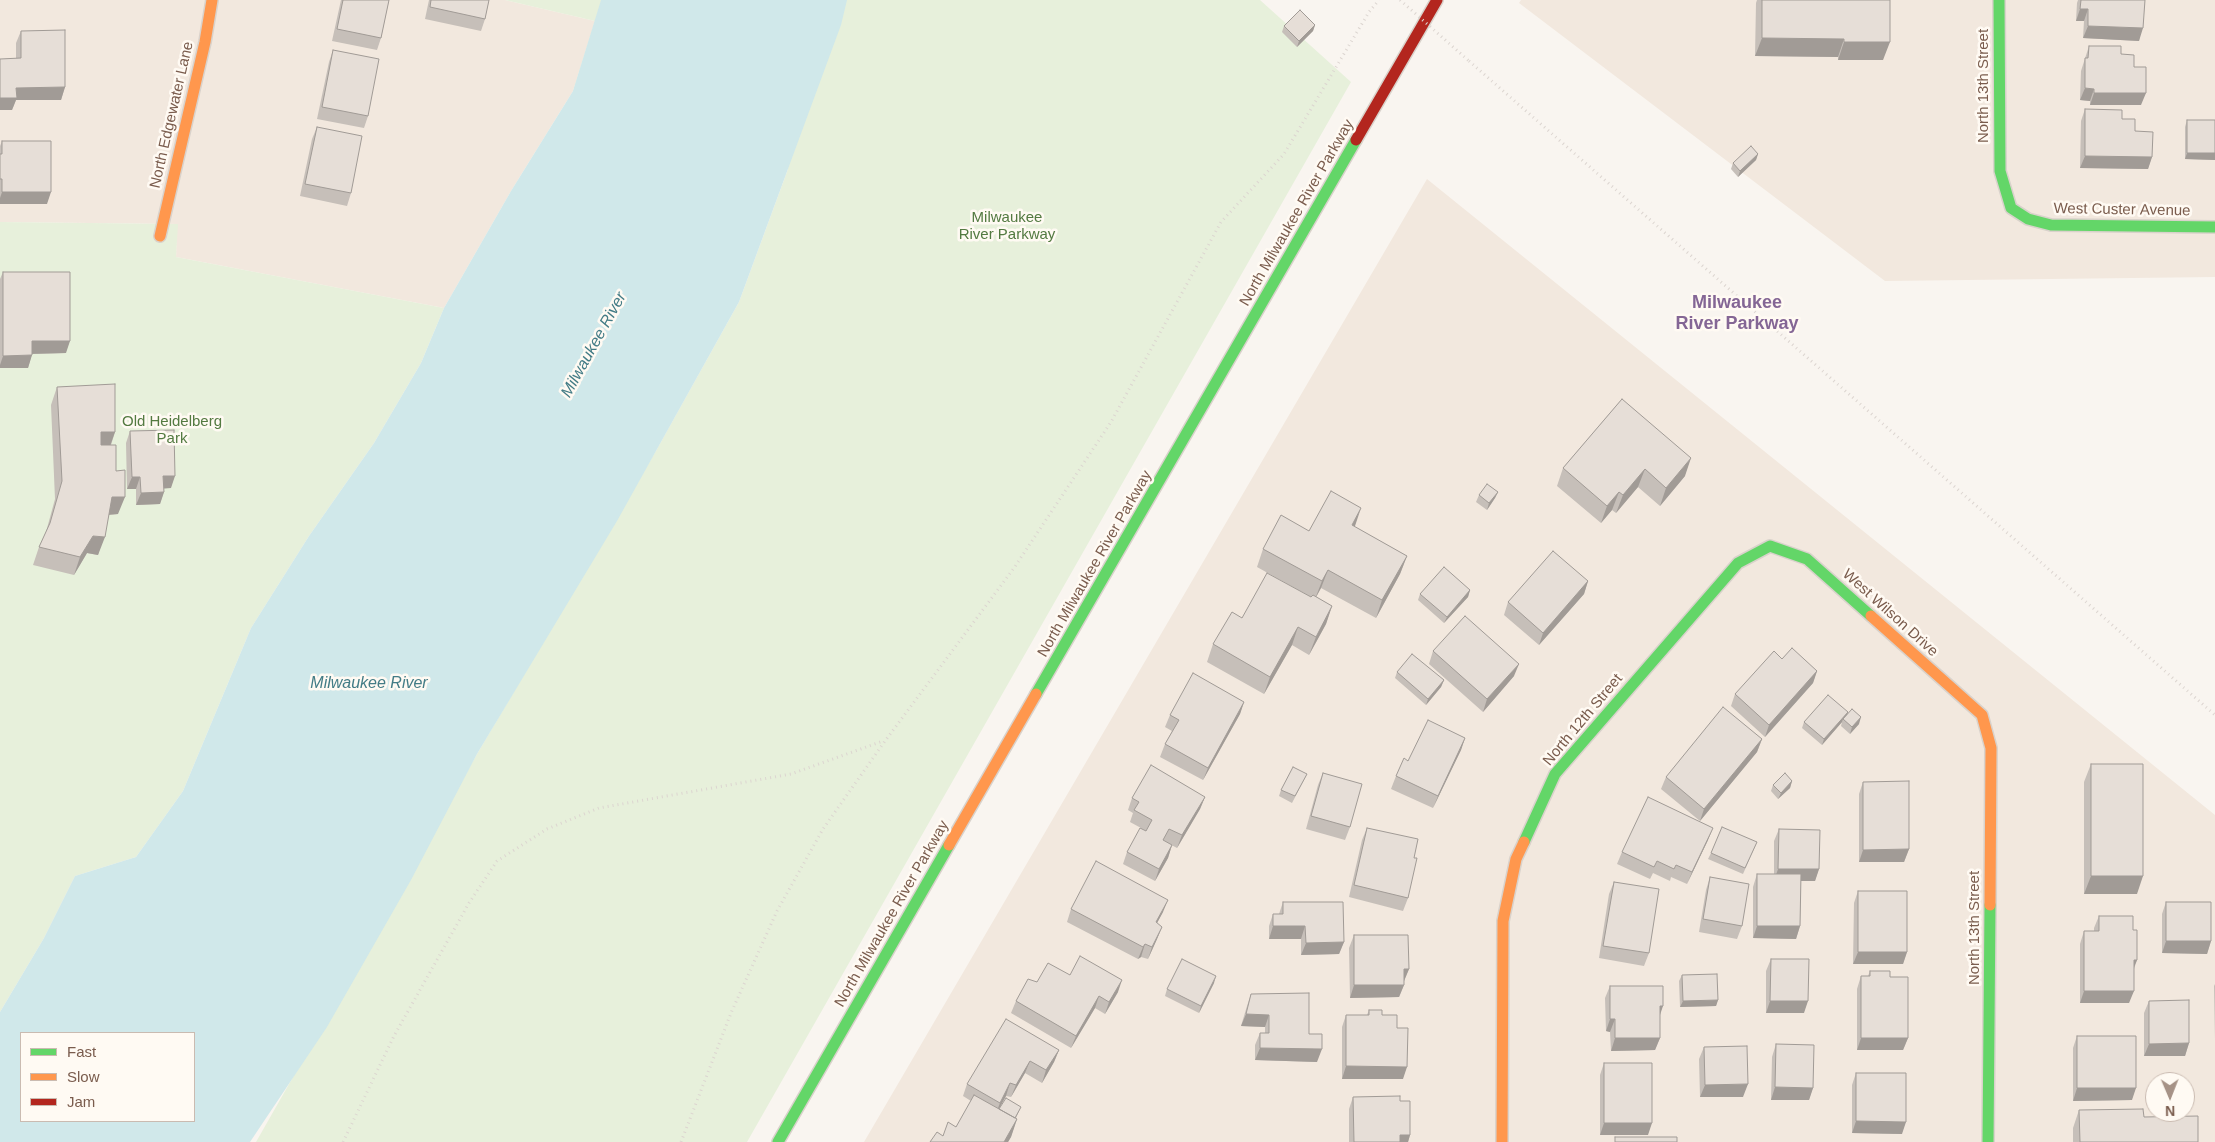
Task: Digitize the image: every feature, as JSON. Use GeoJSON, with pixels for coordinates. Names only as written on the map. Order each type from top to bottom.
{"type":"FeatureCollection","features":[{"type":"Feature","properties":{"kind":"street","name":"North Edgewater Lane"},"geometry":{"type":"LineString","coordinates":[[160,236],[205,42],[212,0]]}},
{"type":"Feature","properties":{"kind":"street","name":"North Milwaukee River Parkway"},"geometry":{"type":"LineString","coordinates":[[778,1142],[1438,0]]}},
{"type":"Feature","properties":{"kind":"street","name":"North 13th Street"},"geometry":{"type":"LineString","coordinates":[[1999,0],[2000,171]]}},
{"type":"Feature","properties":{"kind":"street","name":"West Custer Avenue"},"geometry":{"type":"LineString","coordinates":[[2000,171],[2011,208],[2028,219],[2043,223],[2051,225],[2215,227]]}},
{"type":"Feature","properties":{"kind":"street","name":"West Wilson Drive"},"geometry":{"type":"LineString","coordinates":[[1770,546],[1807,559],[1982,715]]}},
{"type":"Feature","properties":{"kind":"street","name":"North 12th Street"},"geometry":{"type":"LineString","coordinates":[[1502,1142],[1503,921],[1516,859],[1555,774],[1738,563],[1770,546]]}},
{"type":"Feature","properties":{"kind":"street","name":"North 13th Street"},"geometry":{"type":"LineString","coordinates":[[1982,715],[1991,748],[1988,1142]]}},
{"type":"Feature","properties":{"kind":"path"},"geometry":{"type":"LineString","coordinates":[[680,1142],[731,1012],[777,911],[823,829],[884,741],[1014,568],[1111,422],[1221,222],[1284,154],[1369,12],[1379,0]]}},
{"type":"Feature","properties":{"kind":"path"},"geometry":{"type":"LineString","coordinates":[[1400,0],[2215,715]]}},
{"type":"Feature","properties":{"kind":"path"},"geometry":{"type":"LineString","coordinates":[[343,1142],[394,1036],[469,903],[497,861],[546,829],[599,808],[791,774],[884,741]]}},
{"type":"Feature","properties":{"kind":"shaded area"},"geometry":{"type":"Polygon","coordinates":[[[0,0],[505,0],[595,21],[573,91],[511,191],[444,308],[176,257],[177,224],[0,222],[0,0]]]}},
{"type":"Feature","properties":{"kind":"shaded area"},"geometry":{"type":"Polygon","coordinates":[[[1521,0],[2215,0],[2215,277],[1885,281],[1519,3],[1521,0]]]}},
{"type":"Feature","properties":{"kind":"shaded area"},"geometry":{"type":"Polygon","coordinates":[[[1427,179],[2215,815],[2215,1142],[864,1142],[1427,179]]]}},
{"type":"Feature","properties":{"kind":"green space","name":"Milwaukee River Parkway"},"geometry":{"type":"Polygon","coordinates":[[[505,0],[1260,0],[1351,82],[747,1142],[256,1142],[477,754],[657,449],[739,302],[788,169],[573,91],[595,21],[505,0]]]}},
{"type":"Feature","properties":{"kind":"green space","name":"Old Heidelberg Park"},"geometry":{"type":"Polygon","coordinates":[[[0,222],[178,224],[176,257],[444,308],[421,363],[374,443],[309,536],[251,628],[183,791],[136,857],[75,876],[44,938],[0,1012],[0,222]]]}},
{"type":"Feature","properties":{"kind":"water","name":"Milwaukee River"},"geometry":{"type":"Polygon","coordinates":[[[601,0],[847,0],[841,25],[739,302],[617,521],[477,754],[411,880],[327,1027],[250,1142],[0,1142],[0,1012],[44,938],[75,876],[136,857],[183,791],[251,628],[309,536],[374,443],[421,363],[444,308],[511,191],[573,91],[601,0]]]}},
{"type":"Feature","properties":{"kind":"building"},"geometry":{"type":"Polygon","coordinates":[[[343,0],[389,0],[381,38],[337,29],[343,0]]]}},
{"type":"Feature","properties":{"kind":"building"},"geometry":{"type":"Polygon","coordinates":[[[431,0],[489,0],[485,19],[430,7],[431,0]]]}},
{"type":"Feature","properties":{"kind":"building"},"geometry":{"type":"Polygon","coordinates":[[[1762,0],[1890,0],[1890,42],[1844,42],[1844,39],[1762,38],[1762,0]]]}},
{"type":"Feature","properties":{"kind":"building"},"geometry":{"type":"Polygon","coordinates":[[[2081,0],[2145,0],[2143,28],[2088,26],[2088,9],[2080,9],[2081,0]]]}},
{"type":"Feature","properties":{"kind":"building"},"geometry":{"type":"Polygon","coordinates":[[[1300,10],[1315,25],[1299,41],[1284,26],[1300,10]]]}},
{"type":"Feature","properties":{"kind":"building"},"geometry":{"type":"Polygon","coordinates":[[[65,30],[65,87],[16,88],[17,98],[0,98],[0,59],[21,58],[21,31],[65,30]]]}},
{"type":"Feature","properties":{"kind":"building"},"geometry":{"type":"Polygon","coordinates":[[[2089,46],[2121,46],[2121,54],[2134,55],[2134,67],[2146,67],[2146,93],[2094,93],[2094,89],[2085,88],[2085,58],[2088,58],[2089,46]]]}},
{"type":"Feature","properties":{"kind":"building"},"geometry":{"type":"Polygon","coordinates":[[[333,50],[379,59],[368,116],[322,107],[333,50]]]}},
{"type":"Feature","properties":{"kind":"building"},"geometry":{"type":"Polygon","coordinates":[[[2085,109],[2122,110],[2122,119],[2135,119],[2135,131],[2153,132],[2152,157],[2085,156],[2085,109]]]}},
{"type":"Feature","properties":{"kind":"building"},"geometry":{"type":"Polygon","coordinates":[[[2187,120],[2215,120],[2215,153],[2187,153],[2187,120]]]}},
{"type":"Feature","properties":{"kind":"building"},"geometry":{"type":"Polygon","coordinates":[[[317,127],[362,136],[351,193],[305,184],[317,127]]]}},
{"type":"Feature","properties":{"kind":"building"},"geometry":{"type":"Polygon","coordinates":[[[2,141],[51,141],[51,192],[2,192],[0,154],[2,154],[2,141]]]}},
{"type":"Feature","properties":{"kind":"building"},"geometry":{"type":"Polygon","coordinates":[[[1751,146],[1758,154],[1740,171],[1733,163],[1751,146]]]}},
{"type":"Feature","properties":{"kind":"building"},"geometry":{"type":"Polygon","coordinates":[[[3,272],[70,272],[70,341],[32,341],[32,355],[3,356],[3,272]]]}},
{"type":"Feature","properties":{"kind":"building"},"geometry":{"type":"Polygon","coordinates":[[[115,384],[115,432],[101,432],[101,445],[116,445],[116,471],[125,470],[125,497],[112,497],[105,537],[93,536],[80,557],[39,547],[50,523],[62,481],[57,387],[115,384]]]}},
{"type":"Feature","properties":{"kind":"building"},"geometry":{"type":"Polygon","coordinates":[[[1622,399],[1691,458],[1666,488],[1645,469],[1623,495],[1619,492],[1607,506],[1563,468],[1622,399]]]}},
{"type":"Feature","properties":{"kind":"building"},"geometry":{"type":"Polygon","coordinates":[[[174,430],[175,476],[163,476],[164,492],[141,493],[140,477],[132,477],[130,431],[174,430]]]}},
{"type":"Feature","properties":{"kind":"building"},"geometry":{"type":"Polygon","coordinates":[[[1487,484],[1498,492],[1489,503],[1479,495],[1487,484]]]}},
{"type":"Feature","properties":{"kind":"building"},"geometry":{"type":"Polygon","coordinates":[[[1331,491],[1361,508],[1352,525],[1407,556],[1382,600],[1328,570],[1322,581],[1263,549],[1281,515],[1309,531],[1331,491]]]}},
{"type":"Feature","properties":{"kind":"building"},"geometry":{"type":"Polygon","coordinates":[[[1553,551],[1588,581],[1543,633],[1508,602],[1553,551]]]}},
{"type":"Feature","properties":{"kind":"building"},"geometry":{"type":"Polygon","coordinates":[[[1444,567],[1470,590],[1447,617],[1420,594],[1444,567]]]}},
{"type":"Feature","properties":{"kind":"building"},"geometry":{"type":"Polygon","coordinates":[[[1267,573],[1332,606],[1316,637],[1298,627],[1270,677],[1213,644],[1232,612],[1242,618],[1267,573]]]}},
{"type":"Feature","properties":{"kind":"building"},"geometry":{"type":"Polygon","coordinates":[[[1465,616],[1519,664],[1487,699],[1433,651],[1465,616]]]}},
{"type":"Feature","properties":{"kind":"building"},"geometry":{"type":"Polygon","coordinates":[[[1792,648],[1817,671],[1769,725],[1735,694],[1774,651],[1782,659],[1792,648]]]}},
{"type":"Feature","properties":{"kind":"building"},"geometry":{"type":"Polygon","coordinates":[[[1412,654],[1444,680],[1428,699],[1397,672],[1412,654]]]}},
{"type":"Feature","properties":{"kind":"building"},"geometry":{"type":"Polygon","coordinates":[[[1193,673],[1244,702],[1208,768],[1165,744],[1179,720],[1170,715],[1193,673]]]}},
{"type":"Feature","properties":{"kind":"building"},"geometry":{"type":"Polygon","coordinates":[[[1828,695],[1848,712],[1824,739],[1804,722],[1828,695]]]}},
{"type":"Feature","properties":{"kind":"building"},"geometry":{"type":"Polygon","coordinates":[[[1723,707],[1762,739],[1704,809],[1666,777],[1723,707]]]}},
{"type":"Feature","properties":{"kind":"building"},"geometry":{"type":"Polygon","coordinates":[[[1852,709],[1861,717],[1852,727],[1843,719],[1852,709]]]}},
{"type":"Feature","properties":{"kind":"building"},"geometry":{"type":"Polygon","coordinates":[[[1428,720],[1465,738],[1438,796],[1396,776],[1404,758],[1408,761],[1428,720]]]}},
{"type":"Feature","properties":{"kind":"building"},"geometry":{"type":"Polygon","coordinates":[[[2091,764],[2143,764],[2143,876],[2091,876],[2091,764]]]}},
{"type":"Feature","properties":{"kind":"building"},"geometry":{"type":"Polygon","coordinates":[[[1151,765],[1205,797],[1182,835],[1169,829],[1163,840],[1172,845],[1159,869],[1127,852],[1140,828],[1146,831],[1152,820],[1134,810],[1139,802],[1132,798],[1151,765]]]}},
{"type":"Feature","properties":{"kind":"building"},"geometry":{"type":"Polygon","coordinates":[[[1293,767],[1307,774],[1295,796],[1281,790],[1293,767]]]}},
{"type":"Feature","properties":{"kind":"building"},"geometry":{"type":"Polygon","coordinates":[[[1323,773],[1362,784],[1350,827],[1311,816],[1323,773]]]}},
{"type":"Feature","properties":{"kind":"building"},"geometry":{"type":"Polygon","coordinates":[[[1785,773],[1792,781],[1781,793],[1773,785],[1785,773]]]}},
{"type":"Feature","properties":{"kind":"building"},"geometry":{"type":"Polygon","coordinates":[[[1909,781],[1909,849],[1863,850],[1863,782],[1909,781]]]}},
{"type":"Feature","properties":{"kind":"building"},"geometry":{"type":"Polygon","coordinates":[[[1648,797],[1713,828],[1692,872],[1676,865],[1674,869],[1657,861],[1654,867],[1622,852],[1648,797]]]}},
{"type":"Feature","properties":{"kind":"building"},"geometry":{"type":"Polygon","coordinates":[[[1722,827],[1757,842],[1745,868],[1711,853],[1722,827]]]}},
{"type":"Feature","properties":{"kind":"building"},"geometry":{"type":"Polygon","coordinates":[[[1367,828],[1418,839],[1414,858],[1417,858],[1408,898],[1354,885],[1367,828]]]}},
{"type":"Feature","properties":{"kind":"building"},"geometry":{"type":"Polygon","coordinates":[[[1779,829],[1820,830],[1819,869],[1778,869],[1779,829]]]}},
{"type":"Feature","properties":{"kind":"building"},"geometry":{"type":"Polygon","coordinates":[[[1096,861],[1168,900],[1156,922],[1162,927],[1152,947],[1145,944],[1143,947],[1071,909],[1096,861]]]}},
{"type":"Feature","properties":{"kind":"building"},"geometry":{"type":"Polygon","coordinates":[[[1757,874],[1801,874],[1800,926],[1757,926],[1757,874]]]}},
{"type":"Feature","properties":{"kind":"building"},"geometry":{"type":"Polygon","coordinates":[[[1710,877],[1749,884],[1742,926],[1703,919],[1710,877]]]}},
{"type":"Feature","properties":{"kind":"building"},"geometry":{"type":"Polygon","coordinates":[[[1614,882],[1659,889],[1649,953],[1603,946],[1614,882]]]}},
{"type":"Feature","properties":{"kind":"building"},"geometry":{"type":"Polygon","coordinates":[[[1858,891],[1907,891],[1907,952],[1858,952],[1858,891]]]}},
{"type":"Feature","properties":{"kind":"building"},"geometry":{"type":"Polygon","coordinates":[[[1283,902],[1343,902],[1344,942],[1306,943],[1305,926],[1273,926],[1273,914],[1283,914],[1283,902]]]}},
{"type":"Feature","properties":{"kind":"building"},"geometry":{"type":"Polygon","coordinates":[[[2166,902],[2211,902],[2211,941],[2166,941],[2166,902]]]}},
{"type":"Feature","properties":{"kind":"building"},"geometry":{"type":"Polygon","coordinates":[[[2099,916],[2133,916],[2133,930],[2137,930],[2137,960],[2134,960],[2134,991],[2084,991],[2084,931],[2099,931],[2099,916]]]}},
{"type":"Feature","properties":{"kind":"building"},"geometry":{"type":"Polygon","coordinates":[[[1354,935],[1408,935],[1409,969],[1404,969],[1404,985],[1354,985],[1354,935]]]}},
{"type":"Feature","properties":{"kind":"building"},"geometry":{"type":"Polygon","coordinates":[[[1080,956],[1122,980],[1109,1002],[1099,996],[1076,1036],[1016,1001],[1028,979],[1037,982],[1048,963],[1070,975],[1080,956]]]}},
{"type":"Feature","properties":{"kind":"building"},"geometry":{"type":"Polygon","coordinates":[[[1182,959],[1216,976],[1201,1006],[1167,989],[1182,959]]]}},
{"type":"Feature","properties":{"kind":"building"},"geometry":{"type":"Polygon","coordinates":[[[1771,959],[1809,959],[1808,1001],[1770,1001],[1771,959]]]}},
{"type":"Feature","properties":{"kind":"building"},"geometry":{"type":"Polygon","coordinates":[[[1870,971],[1890,971],[1890,977],[1908,977],[1908,1038],[1861,1038],[1861,976],[1870,976],[1870,971]]]}},
{"type":"Feature","properties":{"kind":"building"},"geometry":{"type":"Polygon","coordinates":[[[1717,974],[1718,1000],[1683,1001],[1682,975],[1717,974]]]}},
{"type":"Feature","properties":{"kind":"building"},"geometry":{"type":"Polygon","coordinates":[[[1610,986],[1663,986],[1663,1006],[1660,1006],[1660,1038],[1615,1038],[1615,1019],[1610,1019],[1610,986]]]}},
{"type":"Feature","properties":{"kind":"building"},"geometry":{"type":"Polygon","coordinates":[[[1309,993],[1309,1034],[1322,1034],[1322,1049],[1260,1048],[1260,1033],[1269,1033],[1269,1015],[1246,1014],[1251,994],[1309,993]]]}},
{"type":"Feature","properties":{"kind":"building"},"geometry":{"type":"Polygon","coordinates":[[[2189,1000],[2189,1043],[2149,1044],[2149,1001],[2189,1000]]]}},
{"type":"Feature","properties":{"kind":"building"},"geometry":{"type":"Polygon","coordinates":[[[1369,1010],[1382,1010],[1382,1015],[1397,1015],[1397,1028],[1408,1028],[1407,1067],[1346,1066],[1346,1015],[1369,1015],[1369,1010]]]}},
{"type":"Feature","properties":{"kind":"building"},"geometry":{"type":"Polygon","coordinates":[[[1006,1019],[1059,1050],[1046,1070],[1030,1061],[1016,1085],[1010,1083],[1000,1103],[967,1084],[1006,1019]]]}},
{"type":"Feature","properties":{"kind":"building"},"geometry":{"type":"Polygon","coordinates":[[[2077,1036],[2136,1036],[2136,1088],[2077,1088],[2077,1036]]]}},
{"type":"Feature","properties":{"kind":"building"},"geometry":{"type":"Polygon","coordinates":[[[1776,1044],[1814,1045],[1813,1088],[1775,1087],[1776,1044]]]}},
{"type":"Feature","properties":{"kind":"building"},"geometry":{"type":"Polygon","coordinates":[[[1747,1046],[1748,1084],[1705,1085],[1704,1047],[1747,1046]]]}},
{"type":"Feature","properties":{"kind":"building"},"geometry":{"type":"Polygon","coordinates":[[[1604,1063],[1652,1063],[1652,1123],[1604,1123],[1604,1063]]]}},
{"type":"Feature","properties":{"kind":"building"},"geometry":{"type":"Polygon","coordinates":[[[1856,1073],[1906,1073],[1906,1122],[1856,1121],[1856,1073]]]}},
{"type":"Feature","properties":{"kind":"building"},"geometry":{"type":"Polygon","coordinates":[[[974,1095],[1017,1119],[1004,1142],[930,1142],[937,1132],[943,1136],[948,1122],[956,1127],[974,1095]]]}},
{"type":"Feature","properties":{"kind":"building"},"geometry":{"type":"Polygon","coordinates":[[[1400,1096],[1400,1101],[1410,1101],[1410,1135],[1400,1135],[1400,1142],[1354,1142],[1353,1097],[1400,1096]]]}},
{"type":"Feature","properties":{"kind":"building"},"geometry":{"type":"Polygon","coordinates":[[[1006,1098],[1021,1107],[1015,1118],[999,1109],[1006,1098]]]}},
{"type":"Feature","properties":{"kind":"building"},"geometry":{"type":"Polygon","coordinates":[[[2143,1109],[2145,1122],[2195,1122],[2195,1116],[2198,1116],[2198,1142],[2080,1142],[2079,1110],[2143,1109]]]}},
{"type":"Feature","properties":{"kind":"building"},"geometry":{"type":"Polygon","coordinates":[[[1615,1137],[1677,1137],[1677,1142],[1615,1142],[1615,1137]]]}},
{"type":"Feature","properties":{"kind":"traffic: fast"},"geometry":{"type":"LineString","coordinates":[[1999,0],[2000,171],[2011,208],[2028,219],[2051,225],[2215,227]]}},
{"type":"Feature","properties":{"kind":"traffic: fast"},"geometry":{"type":"LineString","coordinates":[[1036,694],[1356,140]]}},
{"type":"Feature","properties":{"kind":"traffic: fast"},"geometry":{"type":"LineString","coordinates":[[1524,842],[1555,774],[1738,563],[1770,546],[1807,559],[1871,616]]}},
{"type":"Feature","properties":{"kind":"traffic: fast"},"geometry":{"type":"LineString","coordinates":[[778,1142],[949,845]]}},
{"type":"Feature","properties":{"kind":"traffic: fast"},"geometry":{"type":"LineString","coordinates":[[1988,1142],[1990,905]]}},
{"type":"Feature","properties":{"kind":"traffic: slow"},"geometry":{"type":"LineString","coordinates":[[160,236],[205,42],[212,0]]}},
{"type":"Feature","properties":{"kind":"traffic: slow"},"geometry":{"type":"LineString","coordinates":[[1871,616],[1982,715],[1991,748],[1990,905]]}},
{"type":"Feature","properties":{"kind":"traffic: slow"},"geometry":{"type":"LineString","coordinates":[[949,845],[1036,694]]}},
{"type":"Feature","properties":{"kind":"traffic: slow"},"geometry":{"type":"LineString","coordinates":[[1502,1142],[1503,921],[1516,859],[1524,842]]}},
{"type":"Feature","properties":{"kind":"traffic: jam"},"geometry":{"type":"LineString","coordinates":[[1356,140],[1437,0]]}},
{"type":"Feature","properties":{"kind":"district","name":"Milwaukee River Parkway"},"geometry":{"type":"Point","coordinates":[1737,313]}}]}
